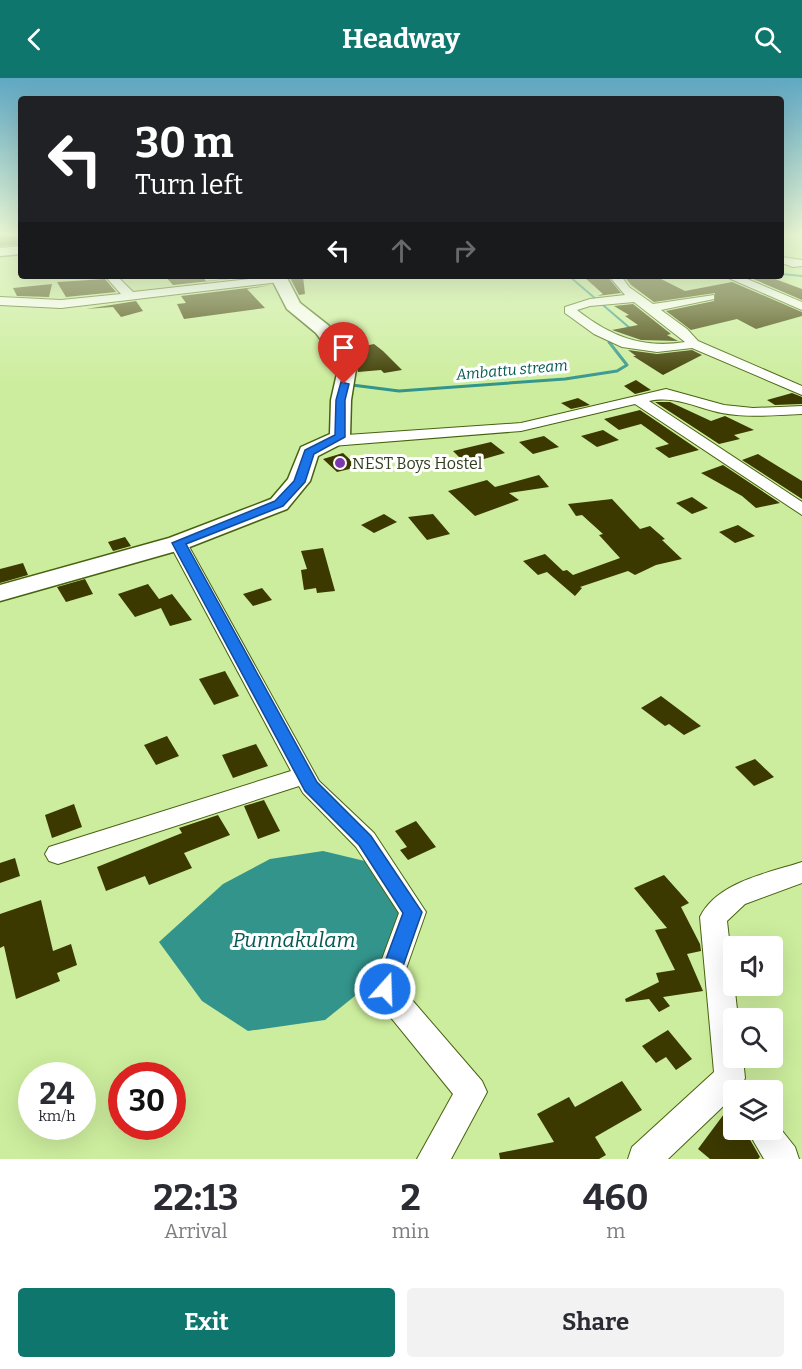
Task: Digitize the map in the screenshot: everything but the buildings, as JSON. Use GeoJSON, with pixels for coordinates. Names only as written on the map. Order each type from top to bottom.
{"type":"FeatureCollection","features":[{"type":"Feature","properties":{"kind":"street"},"geometry":{"type":"LineString","coordinates":[[119,284],[130,296]]}},
{"type":"Feature","properties":{"kind":"street"},"geometry":{"type":"LineString","coordinates":[[0,301],[61,304],[221,284]]}},
{"type":"Feature","properties":{"kind":"street"},"geometry":{"type":"LineString","coordinates":[[0,593],[178,543],[279,504],[299,482],[309,452],[340,437],[340,400],[347,369],[322,329],[293,306],[283,284]]}},
{"type":"Feature","properties":{"kind":"street"},"geometry":{"type":"LineString","coordinates":[[621,284],[625,290],[692,340],[693,344]]}},
{"type":"Feature","properties":{"kind":"street"},"geometry":{"type":"LineString","coordinates":[[750,284],[802,306]]}},
{"type":"Feature","properties":{"kind":"street"},"geometry":{"type":"LineString","coordinates":[[650,308],[710,297]]}},
{"type":"Feature","properties":{"kind":"street"},"geometry":{"type":"LineString","coordinates":[[636,298],[573,306],[569,310],[605,336],[664,351],[693,344],[802,391]]}},
{"type":"Feature","properties":{"kind":"street"},"geometry":{"type":"LineString","coordinates":[[332,441],[521,427],[666,393],[723,410],[753,412],[802,410]]}},
{"type":"Feature","properties":{"kind":"street"},"geometry":{"type":"LineString","coordinates":[[638,400],[802,510]]}},
{"type":"Feature","properties":{"kind":"street"},"geometry":{"type":"LineString","coordinates":[[178,543],[311,787],[365,840],[413,912],[385,989],[471,1092],[433,1159]]}},
{"type":"Feature","properties":{"kind":"street"},"geometry":{"type":"LineString","coordinates":[[58,854],[305,775]]}},
{"type":"Feature","properties":{"kind":"street"},"geometry":{"type":"LineString","coordinates":[[733,1080],[713,917],[736,896],[802,872]]}},
{"type":"Feature","properties":{"kind":"street"},"geometry":{"type":"LineString","coordinates":[[644,1159],[723,1093]]}},
{"type":"Feature","properties":{"kind":"street"},"geometry":{"type":"LineString","coordinates":[[770,1140],[783,1159]]}},
{"type":"Feature","properties":{"kind":"water","name":"Punnakulam"},"geometry":{"type":"Polygon","coordinates":[[[323,851],[369,862],[406,909],[386,971],[325,1020],[248,1031],[202,1001],[159,942],[223,884],[270,859],[323,851]]]}},
{"type":"Feature","properties":{"kind":"waterway","name":"Ambattu stream"},"geometry":{"type":"LineString","coordinates":[[579,284],[631,329]]}},
{"type":"Feature","properties":{"kind":"waterway","name":"Ambattu stream"},"geometry":{"type":"LineString","coordinates":[[610,343],[615,340]]}},
{"type":"Feature","properties":{"kind":"waterway","name":"Ambattu stream"},"geometry":{"type":"LineString","coordinates":[[352,385],[399,391],[565,379],[617,371],[627,365],[610,343]]}},
{"type":"Feature","properties":{"kind":"place","name":"NEST Boys Hostel"},"geometry":{"type":"Point","coordinates":[340,463]}},
{"type":"Feature","properties":{"kind":"route"},"geometry":{"type":"LineString","coordinates":[[344,384],[340,400],[340,437],[309,452],[299,482],[279,504],[178,543],[311,787],[365,840],[413,912],[385,989]]}}]}
